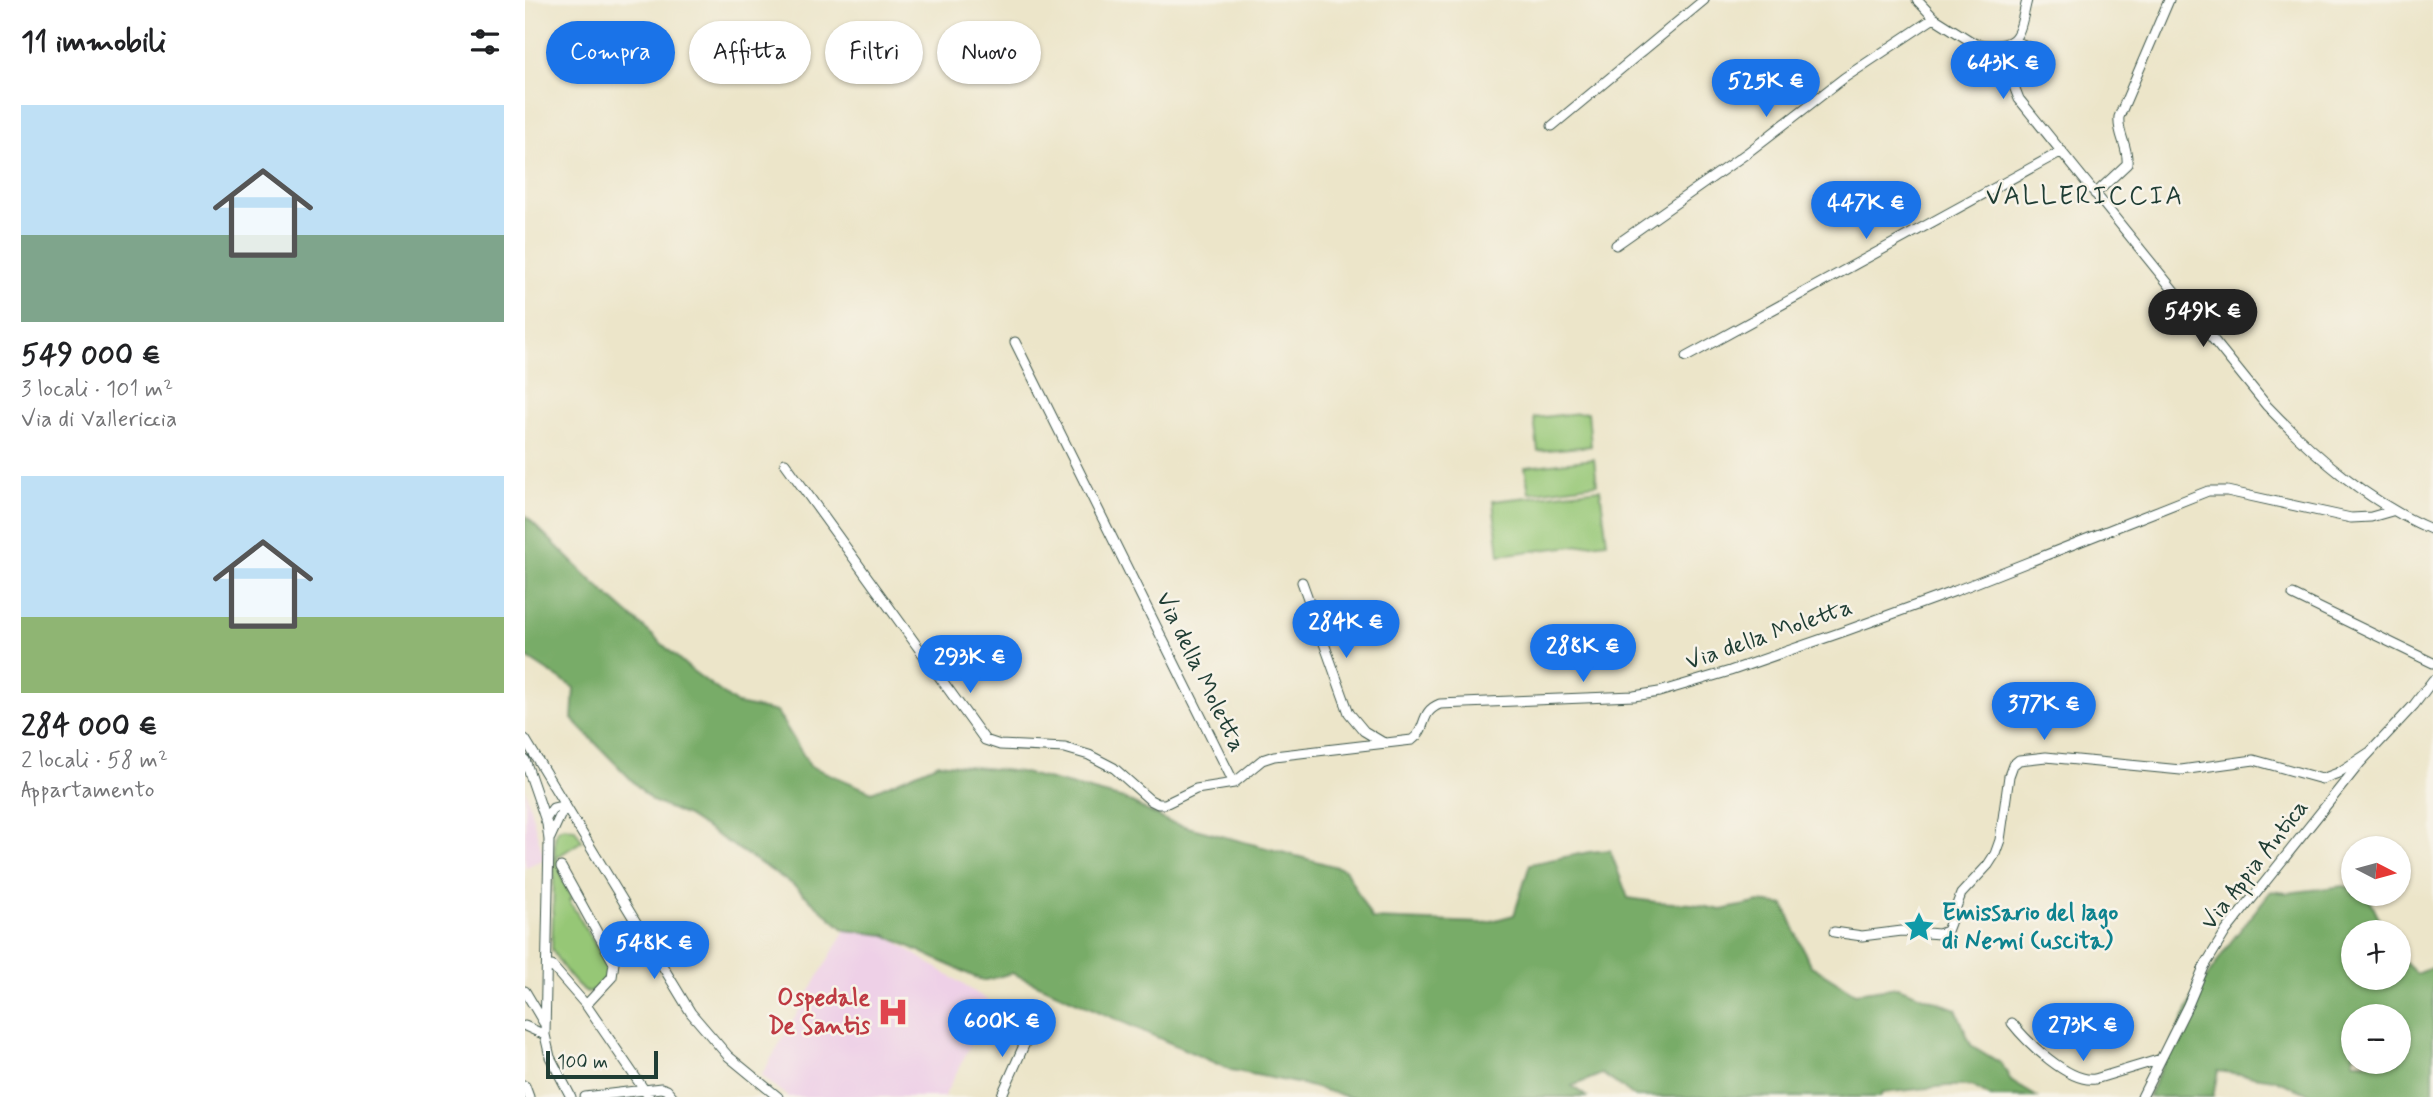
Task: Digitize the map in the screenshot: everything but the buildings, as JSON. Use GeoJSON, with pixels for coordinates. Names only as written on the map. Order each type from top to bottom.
{"type":"FeatureCollection","features":[{"type":"Feature","properties":{"kind":"street"},"geometry":{"type":"LineString","coordinates":[[1552,126],[1704,0]]}},
{"type":"Feature","properties":{"kind":"street"},"geometry":{"type":"LineString","coordinates":[[1917,0],[1934,18],[1991,54],[2003,76],[2012,81],[2025,79]]}},
{"type":"Feature","properties":{"kind":"street"},"geometry":{"type":"LineString","coordinates":[[1997,66],[1999,53],[2017,36],[2027,0]]}},
{"type":"Feature","properties":{"kind":"street"},"geometry":{"type":"LineString","coordinates":[[2095,194],[2127,164],[2119,117],[2169,0]]}},
{"type":"Feature","properties":{"kind":"street"},"geometry":{"type":"LineString","coordinates":[[1616,245],[1747,153],[1845,78],[1934,18]]}},
{"type":"Feature","properties":{"kind":"street"},"geometry":{"type":"LineString","coordinates":[[2021,24],[2022,32],[2035,56],[2035,68],[2025,79],[2021,92],[2025,106]]}},
{"type":"Feature","properties":{"kind":"street"},"geometry":{"type":"LineString","coordinates":[[1976,44],[1995,46],[2020,43],[2031,50]]}},
{"type":"Feature","properties":{"kind":"street"},"geometry":{"type":"LineString","coordinates":[[2012,81],[2025,106],[2267,406],[2349,481],[2392,511],[2433,530]]}},
{"type":"Feature","properties":{"kind":"street"},"geometry":{"type":"LineString","coordinates":[[1686,358],[2062,151]]}},
{"type":"Feature","properties":{"kind":"street","name":"Via della Moletta"},"geometry":{"type":"LineString","coordinates":[[1015,342],[1234,783],[1262,760],[1274,756],[1414,739],[1428,711],[1440,704],[1634,696],[1659,692],[1739,668],[1955,591],[2208,491],[2227,491],[2347,518],[2367,518],[2392,511]]}},
{"type":"Feature","properties":{"kind":"street"},"geometry":{"type":"LineString","coordinates":[[785,463],[985,740],[997,744],[1065,748],[1089,755],[1114,768],[1158,804],[1165,804],[1196,789],[1234,783]]}},
{"type":"Feature","properties":{"kind":"street"},"geometry":{"type":"LineString","coordinates":[[1302,582],[1349,713],[1364,731],[1385,743]]}},
{"type":"Feature","properties":{"kind":"street"},"geometry":{"type":"LineString","coordinates":[[2293,595],[2433,663]]}},
{"type":"Feature","properties":{"kind":"street","name":"Via Appia Antica"},"geometry":{"type":"LineString","coordinates":[[2142,1097],[2212,951],[2240,912],[2370,752],[2410,710],[2433,680]]}},
{"type":"Feature","properties":{"kind":"street"},"geometry":{"type":"LineString","coordinates":[[525,739],[695,1018],[734,1062],[778,1097]]}},
{"type":"Feature","properties":{"kind":"street"},"geometry":{"type":"LineString","coordinates":[[1834,932],[1862,936],[1902,931],[1939,934],[1947,931],[1963,891],[1994,855],[2000,840],[2009,776],[2013,765],[2019,760],[2046,757],[2177,771],[2254,760],[2322,779],[2338,773],[2370,752]]}},
{"type":"Feature","properties":{"kind":"street"},"geometry":{"type":"LineString","coordinates":[[525,760],[549,840],[545,1035],[550,1057],[571,1097]]}},
{"type":"Feature","properties":{"kind":"street"},"geometry":{"type":"LineString","coordinates":[[535,791],[556,790]]}},
{"type":"Feature","properties":{"kind":"street"},"geometry":{"type":"LineString","coordinates":[[545,820],[551,810],[565,805]]}},
{"type":"Feature","properties":{"kind":"street"},"geometry":{"type":"LineString","coordinates":[[549,840],[565,805]]}},
{"type":"Feature","properties":{"kind":"street"},"geometry":{"type":"LineString","coordinates":[[554,829],[562,823],[577,825]]}},
{"type":"Feature","properties":{"kind":"street"},"geometry":{"type":"LineString","coordinates":[[561,867],[614,963],[612,977],[586,1005]]}},
{"type":"Feature","properties":{"kind":"street"},"geometry":{"type":"LineString","coordinates":[[552,966],[586,1005],[647,1093]]}},
{"type":"Feature","properties":{"kind":"street"},"geometry":{"type":"LineString","coordinates":[[525,991],[545,1024]]}},
{"type":"Feature","properties":{"kind":"street"},"geometry":{"type":"LineString","coordinates":[[2012,1023],[2033,1048],[2085,1080],[2097,1079],[2161,1059]]}},
{"type":"Feature","properties":{"kind":"street"},"geometry":{"type":"LineString","coordinates":[[525,1026],[545,1035]]}},
{"type":"Feature","properties":{"kind":"street"},"geometry":{"type":"LineString","coordinates":[[1001,1097],[1029,1034]]}},
{"type":"Feature","properties":{"kind":"street"},"geometry":{"type":"LineString","coordinates":[[525,1086],[529,1097]]}},
{"type":"Feature","properties":{"kind":"street"},"geometry":{"type":"LineString","coordinates":[[585,1097],[647,1093],[663,1088],[673,1097]]}},
{"type":"Feature","properties":{"kind":"shaded area"},"geometry":{"type":"Polygon","coordinates":[[[525,788],[544,859],[526,867],[525,865],[525,788]]]}},
{"type":"Feature","properties":{"kind":"shaded area","name":"Ospedale De Santis"},"geometry":{"type":"Polygon","coordinates":[[[845,930],[885,935],[992,1003],[944,1097],[788,1097],[761,1076],[845,930]]]}},
{"type":"Feature","properties":{"kind":"green space"},"geometry":{"type":"Polygon","coordinates":[[[2016,48],[2026,52],[2030,62],[2026,72],[2016,76],[2006,72],[2002,62],[2006,52],[2016,48]]]}},
{"type":"Feature","properties":{"kind":"green space"},"geometry":{"type":"Polygon","coordinates":[[[1588,412],[1591,446],[1538,451],[1534,418],[1588,412]]]}},
{"type":"Feature","properties":{"kind":"green space"},"geometry":{"type":"Polygon","coordinates":[[[1594,459],[1597,484],[1529,493],[1525,467],[1594,459]]]}},
{"type":"Feature","properties":{"kind":"green space"},"geometry":{"type":"Polygon","coordinates":[[[1600,489],[1607,542],[1499,555],[1493,501],[1600,489]]]}},
{"type":"Feature","properties":{"kind":"green space"},"geometry":{"type":"Polygon","coordinates":[[[525,515],[593,582],[690,669],[737,704],[777,712],[810,766],[872,792],[939,763],[1020,772],[1124,799],[1169,822],[1345,869],[1372,919],[1484,923],[1514,915],[1530,864],[1610,850],[1628,898],[1692,904],[1721,910],[1760,902],[1784,905],[1810,965],[1855,993],[1898,987],[1956,1009],[1971,1045],[2002,1064],[2011,1081],[2037,1097],[1991,1097],[1972,1086],[1947,1086],[1882,1093],[1880,1097],[1636,1097],[1602,1074],[1572,1086],[1587,1097],[1349,1097],[1231,1070],[1012,973],[983,981],[885,935],[845,930],[792,884],[687,816],[652,801],[572,719],[574,688],[525,656],[525,515]]]}},
{"type":"Feature","properties":{"kind":"green space"},"geometry":{"type":"Polygon","coordinates":[[[558,829],[575,829],[582,841],[557,857],[563,881],[572,898],[569,900],[601,955],[605,952],[609,964],[604,980],[590,993],[574,981],[552,949],[555,837],[558,829]]]}},
{"type":"Feature","properties":{"kind":"green space"},"geometry":{"type":"Polygon","coordinates":[[[2341,886],[2341,906],[2373,906],[2380,920],[2341,920],[2341,990],[2411,990],[2411,968],[2417,974],[2433,967],[2433,1097],[2316,1097],[2274,1079],[2218,1071],[2213,1097],[2148,1097],[2192,999],[2230,943],[2271,891],[2287,893],[2341,886]]]}},
{"type":"Feature","properties":{"kind":"place","name":"Emissario del lago di Nemi (uscita)"},"geometry":{"type":"Point","coordinates":[1919,927]}},
{"type":"Feature","properties":{"kind":"place","name":"Ospedale De Santis"},"geometry":{"type":"Point","coordinates":[893,1012]}},
{"type":"Feature","properties":{"kind":"district","name":"VALLERICCIA"},"geometry":{"type":"Point","coordinates":[2085,197]}}]}
